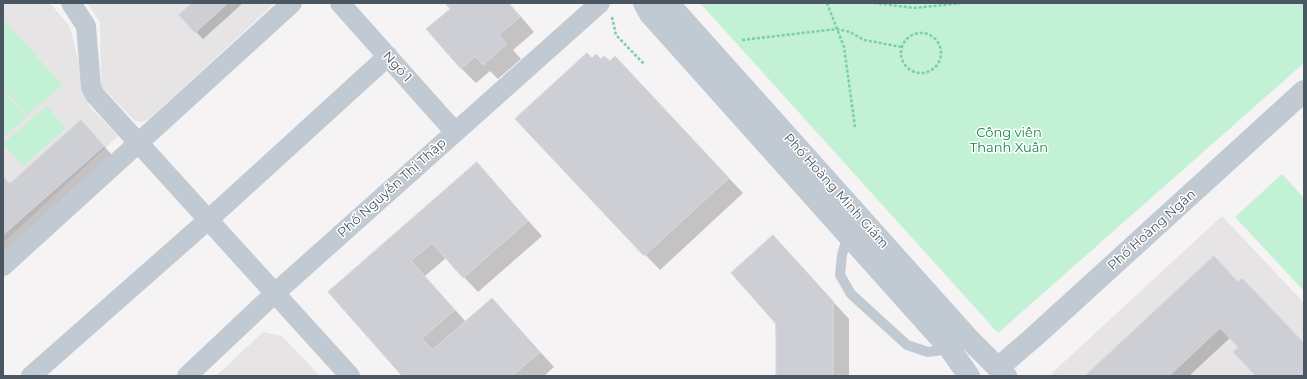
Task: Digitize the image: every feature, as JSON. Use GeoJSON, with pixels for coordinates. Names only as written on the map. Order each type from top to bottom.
{"type":"FeatureCollection","features":[{"type":"Feature","properties":{"kind":"street"},"geometry":{"type":"LineString","coordinates":[[71,3],[86,26],[91,87],[95,95],[350,376]]}},
{"type":"Feature","properties":{"kind":"street"},"geometry":{"type":"LineString","coordinates":[[3,266],[139,144],[292,3]]}},
{"type":"Feature","properties":{"kind":"street","name":"Ngõ 1"},"geometry":{"type":"LineString","coordinates":[[340,3],[455,132]]}},
{"type":"Feature","properties":{"kind":"street","name":"Phố Nguyễn Thị Thập"},"geometry":{"type":"LineString","coordinates":[[187,376],[274,294],[600,3]]}},
{"type":"Feature","properties":{"kind":"street","name":"Phố Hoàng Minh Giám"},"geometry":{"type":"LineString","coordinates":[[644,3],[650,14],[950,348],[969,376]]}},
{"type":"Feature","properties":{"kind":"street","name":"Phố Hoàng Minh Giám"},"geometry":{"type":"LineString","coordinates":[[668,3],[969,339],[1002,372]]}},
{"type":"Feature","properties":{"kind":"street"},"geometry":{"type":"LineString","coordinates":[[31,376],[208,220],[388,56]]}},
{"type":"Feature","properties":{"kind":"street","name":"Phố Hoàng Ngân"},"geometry":{"type":"LineString","coordinates":[[1002,372],[1040,332],[1304,91]]}},
{"type":"Feature","properties":{"kind":"lane"},"geometry":{"type":"LineString","coordinates":[[848,234],[842,255],[840,275],[851,294],[907,346],[928,352],[950,348]]}},
{"type":"Feature","properties":{"kind":"path"},"geometry":{"type":"LineString","coordinates":[[827,3],[844,47],[855,127]]}},
{"type":"Feature","properties":{"kind":"path"},"geometry":{"type":"LineString","coordinates":[[874,3],[914,8],[962,3]]}},
{"type":"Feature","properties":{"kind":"path"},"geometry":{"type":"LineString","coordinates":[[742,40],[837,30],[850,32],[864,40],[902,47]]}},
{"type":"Feature","properties":{"kind":"path"},"geometry":{"type":"LineString","coordinates":[[927,34],[938,42],[941,55],[939,62],[930,71],[918,73],[912,71],[903,62],[902,47],[913,35],[927,34]]}},
{"type":"Feature","properties":{"kind":"path"},"geometry":{"type":"LineString","coordinates":[[616,35],[644,64]]}},
{"type":"Feature","properties":{"kind":"shaded area"},"geometry":{"type":"Polygon","coordinates":[[[3,3],[50,3],[70,27],[89,106],[118,136],[3,243],[3,3]]]}},
{"type":"Feature","properties":{"kind":"shaded area"},"geometry":{"type":"Polygon","coordinates":[[[87,3],[275,3],[149,119],[142,122],[135,121],[101,86],[100,22],[87,3]]]}},
{"type":"Feature","properties":{"kind":"shaded area"},"geometry":{"type":"Polygon","coordinates":[[[1222,216],[1304,303],[1304,376],[1053,376],[1051,374],[1222,216]]]}},
{"type":"Feature","properties":{"kind":"shaded area"},"geometry":{"type":"Polygon","coordinates":[[[263,332],[282,336],[320,376],[216,376],[263,332]]]}},
{"type":"Feature","properties":{"kind":"green space","name":"Công viên Thanh Xuân"},"geometry":{"type":"Polygon","coordinates":[[[700,3],[1304,3],[1304,63],[998,333],[700,3]]]}},
{"type":"Feature","properties":{"kind":"green space"},"geometry":{"type":"Polygon","coordinates":[[[3,19],[62,85],[27,115],[3,88],[3,19]]]}},
{"type":"Feature","properties":{"kind":"green space"},"geometry":{"type":"Polygon","coordinates":[[[3,91],[26,117],[3,138],[3,91]]]}},
{"type":"Feature","properties":{"kind":"green space"},"geometry":{"type":"Polygon","coordinates":[[[47,106],[66,128],[23,166],[3,144],[47,106]]]}},
{"type":"Feature","properties":{"kind":"green space"},"geometry":{"type":"Polygon","coordinates":[[[1282,174],[1304,198],[1304,291],[1235,217],[1282,174]]]}},
{"type":"Feature","properties":{"kind":"building"},"geometry":{"type":"Polygon","coordinates":[[[192,3],[228,3],[195,33],[179,15],[192,3]]]}},
{"type":"Feature","properties":{"kind":"building"},"geometry":{"type":"Polygon","coordinates":[[[445,3],[508,3],[520,17],[499,35],[507,44],[483,65],[475,56],[461,69],[426,29],[450,9],[445,3]]]}},
{"type":"Feature","properties":{"kind":"building"},"geometry":{"type":"Polygon","coordinates":[[[587,53],[592,58],[596,54],[601,59],[604,56],[610,61],[615,56],[729,178],[644,256],[515,119],[587,53]]]}},
{"type":"Feature","properties":{"kind":"building"},"geometry":{"type":"Polygon","coordinates":[[[81,120],[104,146],[3,235],[3,176],[9,184],[81,120]]]}},
{"type":"Feature","properties":{"kind":"building"},"geometry":{"type":"Polygon","coordinates":[[[477,162],[528,221],[463,278],[432,243],[411,261],[455,310],[422,338],[432,350],[492,298],[540,352],[512,376],[402,376],[328,292],[477,162]]]}},
{"type":"Feature","properties":{"kind":"building"},"geometry":{"type":"Polygon","coordinates":[[[773,235],[833,301],[833,376],[776,376],[776,324],[731,273],[773,235]]]}},
{"type":"Feature","properties":{"kind":"building"},"geometry":{"type":"Polygon","coordinates":[[[1214,256],[1238,282],[1242,278],[1304,343],[1304,376],[1256,376],[1233,352],[1238,347],[1220,328],[1169,376],[1085,376],[1214,256]]]}}]}
